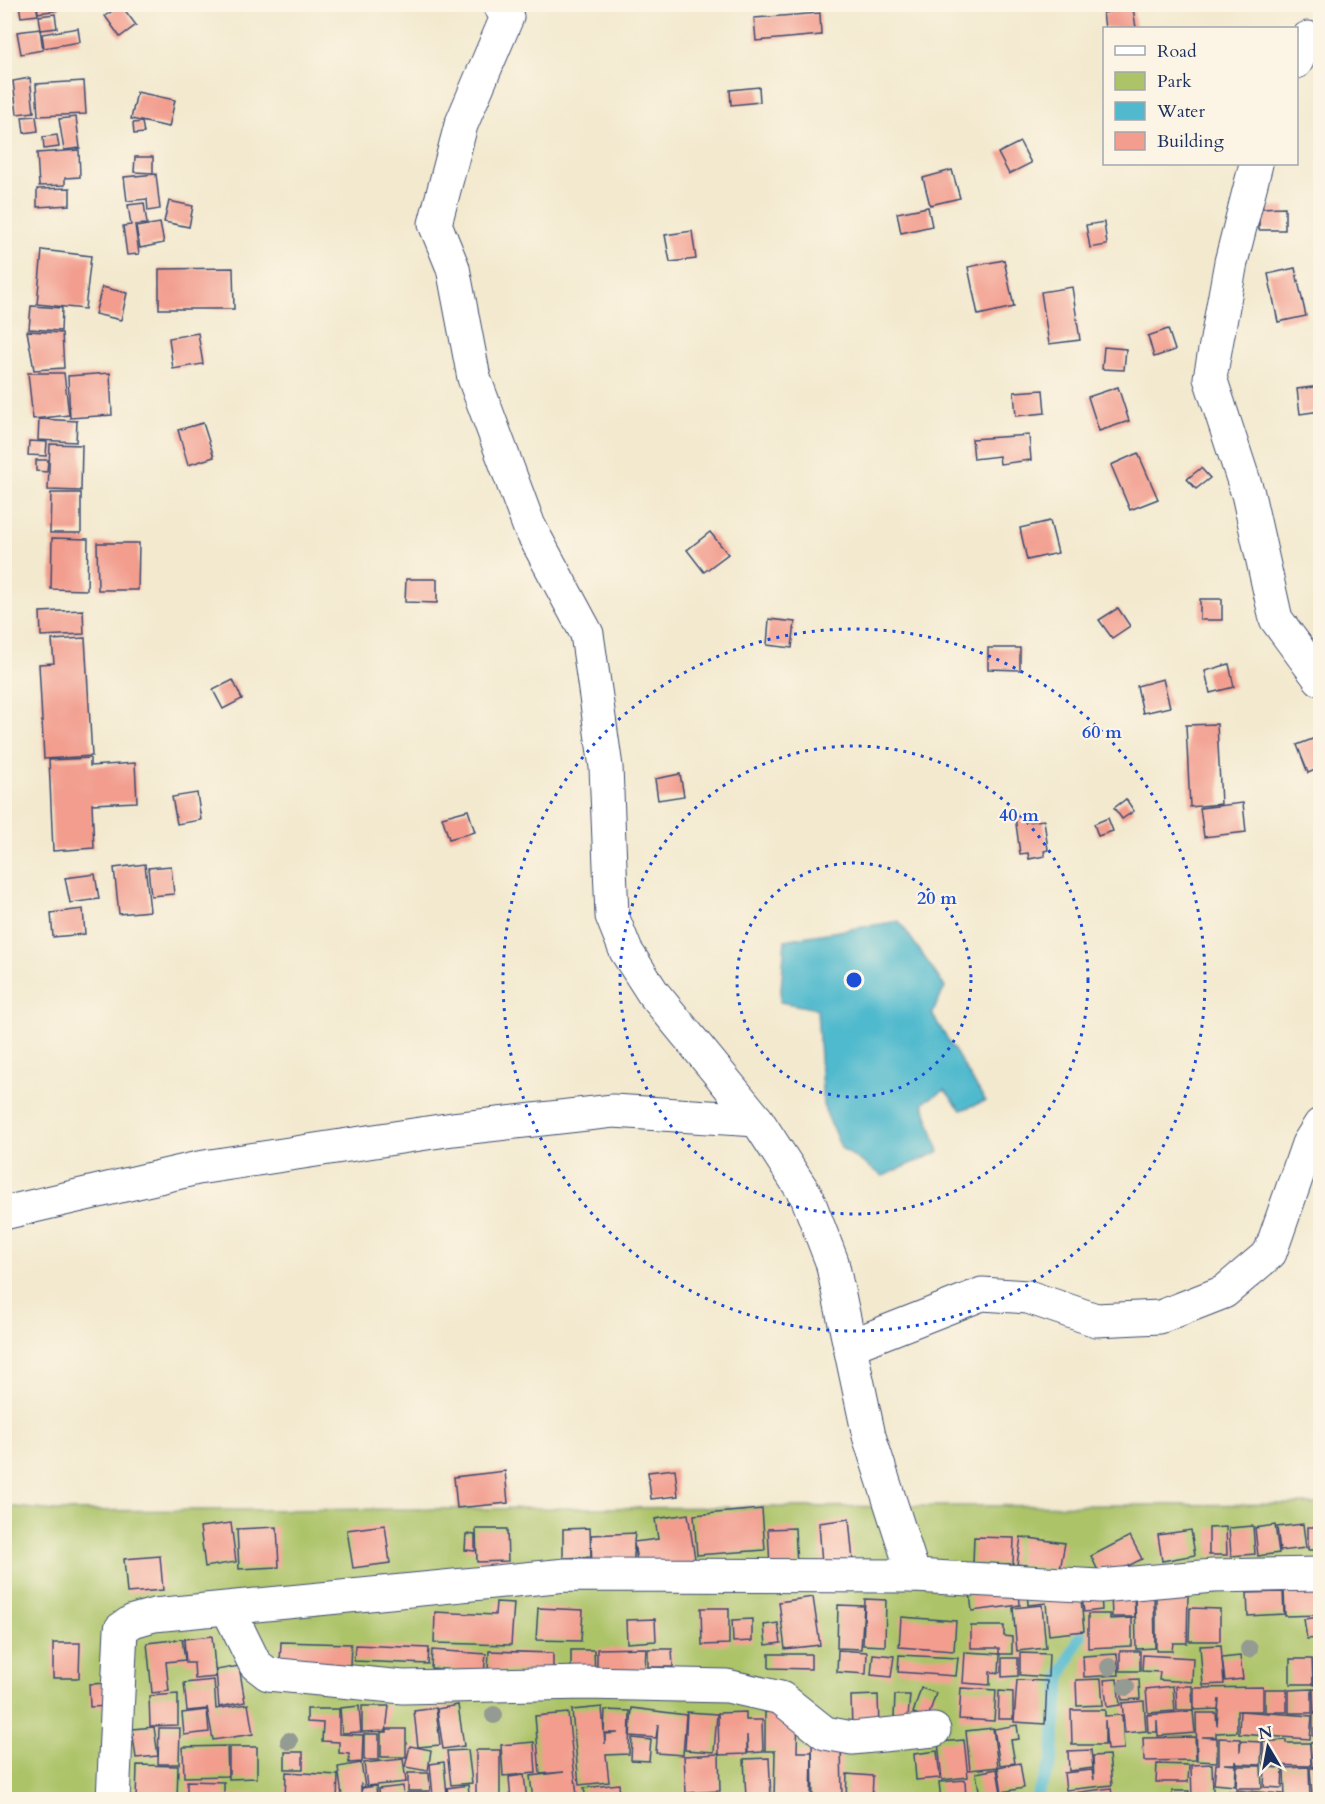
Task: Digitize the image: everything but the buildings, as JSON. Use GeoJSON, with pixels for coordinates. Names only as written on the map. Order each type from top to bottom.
{"type":"FeatureCollection","features":[{"type":"Feature","properties":{"kind":"street"},"geometry":{"type":"LineString","coordinates":[[500,4],[507,17],[461,125],[435,224],[453,268],[474,378],[529,526],[587,634],[606,767],[612,916],[626,951],[653,993],[757,1120],[807,1197],[832,1262],[869,1436],[914,1576]]}},
{"type":"Feature","properties":{"kind":"street"},"geometry":{"type":"LineString","coordinates":[[1256,165],[1231,262],[1210,378],[1248,494],[1276,619],[1320,679]]}},
{"type":"Feature","properties":{"kind":"street"},"geometry":{"type":"LineString","coordinates":[[4,1213],[198,1168],[453,1129],[613,1111],[757,1120]]}},
{"type":"Feature","properties":{"kind":"street"},"geometry":{"type":"LineString","coordinates":[[850,1346],[982,1294],[1028,1297],[1095,1320],[1160,1317],[1224,1292],[1270,1253],[1308,1144],[1320,1125]]}},
{"type":"Feature","properties":{"kind":"street"},"geometry":{"type":"LineString","coordinates":[[113,1800],[121,1629],[133,1621],[154,1614],[228,1609],[566,1575],[914,1576],[1100,1586],[1213,1576],[1320,1574]]}},
{"type":"Feature","properties":{"kind":"street"},"geometry":{"type":"LineString","coordinates":[[228,1609],[255,1664],[268,1674],[402,1687],[574,1683],[728,1686],[781,1698],[825,1733],[852,1738],[934,1730]]}},
{"type":"Feature","properties":{"kind":"green space"},"geometry":{"type":"Polygon","coordinates":[[[1320,1504],[1320,1799],[5,1799],[4,1506],[56,1511],[1320,1504]]]}},
{"type":"Feature","properties":{"kind":"water"},"geometry":{"type":"Polygon","coordinates":[[[899,921],[945,987],[932,1014],[985,1101],[961,1110],[945,1090],[923,1102],[939,1152],[883,1176],[841,1148],[823,1105],[817,1009],[780,1002],[785,940],[899,921]]]}},
{"type":"Feature","properties":{"kind":"waterway"},"geometry":{"type":"LineString","coordinates":[[1035,1800],[1052,1762],[1061,1676],[1081,1634]]}}]}
